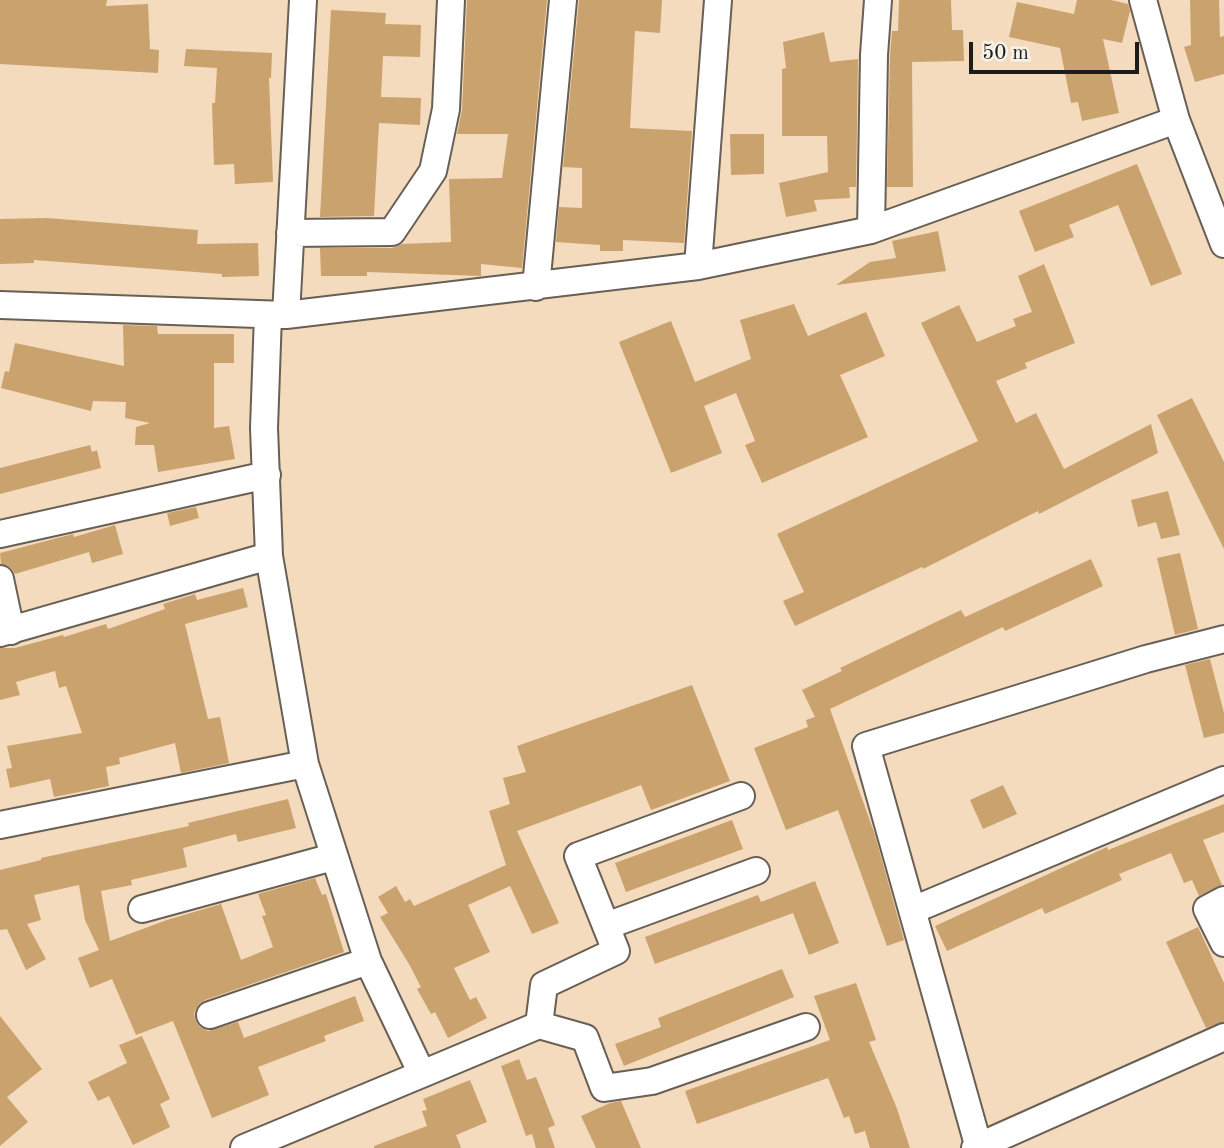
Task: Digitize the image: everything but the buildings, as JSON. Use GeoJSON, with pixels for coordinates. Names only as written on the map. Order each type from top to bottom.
{"type":"FeatureCollection","features":[{"type":"Feature","properties":{"kind":"street"},"geometry":{"type":"LineString","coordinates":[[303,0],[290,233],[264,428],[269,556],[305,764],[368,961],[422,1074]]}},
{"type":"Feature","properties":{"kind":"street"},"geometry":{"type":"LineString","coordinates":[[290,233],[392,232],[406,212],[433,172],[446,109],[451,0]]}},
{"type":"Feature","properties":{"kind":"street"},"geometry":{"type":"LineString","coordinates":[[536,287],[563,0]]}},
{"type":"Feature","properties":{"kind":"street"},"geometry":{"type":"LineString","coordinates":[[698,267],[718,0]]}},
{"type":"Feature","properties":{"kind":"street"},"geometry":{"type":"LineString","coordinates":[[871,230],[874,55],[878,0]]}},
{"type":"Feature","properties":{"kind":"street"},"geometry":{"type":"LineString","coordinates":[[1143,0],[1176,120],[1224,244]]}},
{"type":"Feature","properties":{"kind":"street"},"geometry":{"type":"LineString","coordinates":[[0,305],[277,316],[698,267],[871,230],[1176,120]]}},
{"type":"Feature","properties":{"kind":"street"},"geometry":{"type":"LineString","coordinates":[[0,534],[267,475]]}},
{"type":"Feature","properties":{"kind":"street"},"geometry":{"type":"LineString","coordinates":[[0,579],[6,632],[269,556]]}},
{"type":"Feature","properties":{"kind":"street"},"geometry":{"type":"LineString","coordinates":[[1224,639],[1146,659],[866,747],[977,1147],[1224,1037]]}},
{"type":"Feature","properties":{"kind":"street"},"geometry":{"type":"LineString","coordinates":[[0,825],[305,764]]}},
{"type":"Feature","properties":{"kind":"street"},"geometry":{"type":"LineString","coordinates":[[913,911],[1224,780]]}},
{"type":"Feature","properties":{"kind":"street"},"geometry":{"type":"LineString","coordinates":[[539,1025],[544,985],[616,951],[578,856],[741,796]]}},
{"type":"Feature","properties":{"kind":"street"},"geometry":{"type":"LineString","coordinates":[[142,909],[333,857]]}},
{"type":"Feature","properties":{"kind":"street"},"geometry":{"type":"LineString","coordinates":[[606,926],[756,871]]}},
{"type":"Feature","properties":{"kind":"street"},"geometry":{"type":"LineString","coordinates":[[1224,900],[1207,909],[1224,943]]}},
{"type":"Feature","properties":{"kind":"street"},"geometry":{"type":"LineString","coordinates":[[210,1015],[368,961]]}},
{"type":"Feature","properties":{"kind":"street"},"geometry":{"type":"LineString","coordinates":[[244,1148],[539,1025],[585,1038],[604,1088],[652,1081],[806,1027]]}}]}
